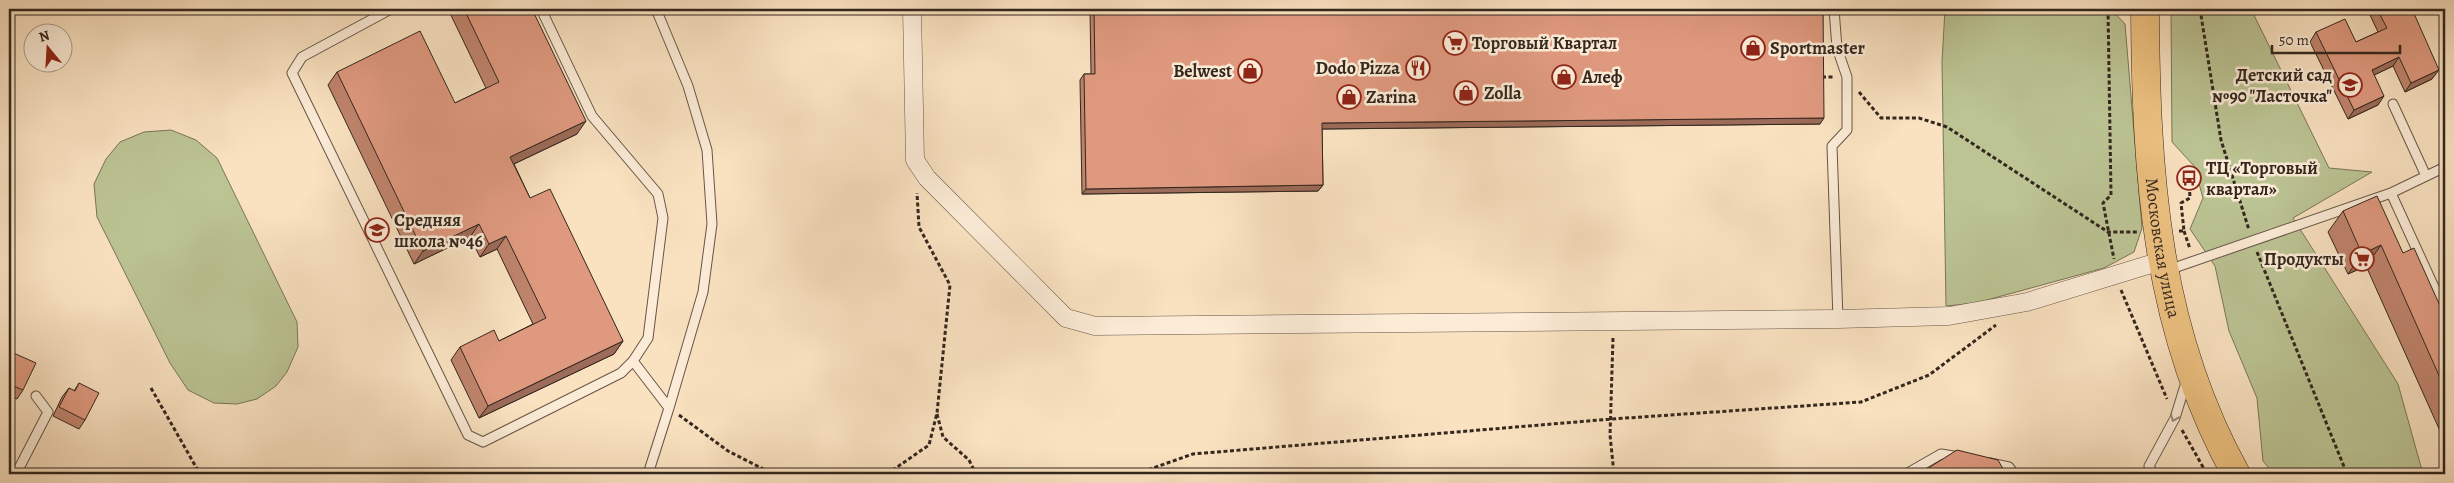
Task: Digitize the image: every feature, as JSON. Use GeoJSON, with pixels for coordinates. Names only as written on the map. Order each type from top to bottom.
{"type":"FeatureCollection","features":[{"type":"Feature","properties":{"kind":"main road","name":"Московская улица"},"geometry":{"type":"LineString","coordinates":[[2145,9],[2145,101],[2156,232],[2162,266],[2189,372],[2236,474]]}},
{"type":"Feature","properties":{"kind":"street"},"geometry":{"type":"LineString","coordinates":[[912,9],[915,160],[927,178],[1066,318],[1095,326],[1838,319],[1948,316],[2026,302],[2116,274],[2162,266]]}},
{"type":"Feature","properties":{"kind":"lane"},"geometry":{"type":"LineString","coordinates":[[391,9],[302,56],[292,73],[468,435],[483,442],[621,373],[633,361],[648,338],[663,218],[658,194],[592,116],[540,9]]}},
{"type":"Feature","properties":{"kind":"lane"},"geometry":{"type":"LineString","coordinates":[[648,474],[704,292],[712,224],[707,150],[688,86],[656,9]]}},
{"type":"Feature","properties":{"kind":"lane"},"geometry":{"type":"LineString","coordinates":[[1834,9],[1837,48],[1847,77],[1847,130],[1832,146],[1838,319]]}},
{"type":"Feature","properties":{"kind":"lane"},"geometry":{"type":"LineString","coordinates":[[2393,104],[2426,176]]}},
{"type":"Feature","properties":{"kind":"lane"},"geometry":{"type":"LineString","coordinates":[[2162,266],[2391,193],[2445,167]]}},
{"type":"Feature","properties":{"kind":"lane"},"geometry":{"type":"LineString","coordinates":[[2391,193],[2445,311]]}},
{"type":"Feature","properties":{"kind":"lane"},"geometry":{"type":"LineString","coordinates":[[633,361],[669,408]]}},
{"type":"Feature","properties":{"kind":"lane"},"geometry":{"type":"LineString","coordinates":[[2153,474],[2149,466],[2175,418],[2189,372]]}},
{"type":"Feature","properties":{"kind":"lane"},"geometry":{"type":"LineString","coordinates":[[16,474],[48,412],[36,396]]}},
{"type":"Feature","properties":{"kind":"lane"},"geometry":{"type":"LineString","coordinates":[[1906,474],[1942,454],[1971,459]]}},
{"type":"Feature","properties":{"kind":"lane"},"geometry":{"type":"LineString","coordinates":[[1980,461],[2009,467],[2014,474]]}},
{"type":"Feature","properties":{"kind":"path"},"geometry":{"type":"LineString","coordinates":[[2108,9],[2111,195],[2103,203],[2116,274],[2121,293],[2175,418],[2207,474]]}},
{"type":"Feature","properties":{"kind":"path"},"geometry":{"type":"LineString","coordinates":[[1819,77],[1847,77],[1882,118],[1919,118],[1947,127],[2108,232]]}},
{"type":"Feature","properties":{"kind":"path"},"geometry":{"type":"LineString","coordinates":[[887,474],[929,444],[937,413],[950,285],[919,227],[915,160]]}},
{"type":"Feature","properties":{"kind":"path"},"geometry":{"type":"LineString","coordinates":[[1136,474],[1192,454],[1612,419],[1861,402],[1929,375],[2026,302]]}},
{"type":"Feature","properties":{"kind":"path"},"geometry":{"type":"LineString","coordinates":[[1613,321],[1612,419],[1610,435],[1614,474]]}},
{"type":"Feature","properties":{"kind":"path"},"geometry":{"type":"LineString","coordinates":[[151,388],[200,474]]}},
{"type":"Feature","properties":{"kind":"path"},"geometry":{"type":"LineString","coordinates":[[669,408],[728,451],[773,474]]}},
{"type":"Feature","properties":{"kind":"path"},"geometry":{"type":"LineString","coordinates":[[937,413],[944,437],[969,460],[976,474]]}},
{"type":"Feature","properties":{"kind":"path"},"geometry":{"type":"LineString","coordinates":[[897,467],[897,474]]}},
{"type":"Feature","properties":{"kind":"green space"},"geometry":{"type":"Polygon","coordinates":[[[1945,9],[2111,9],[2125,24],[2142,228],[2134,252],[2104,268],[1976,303],[1946,306],[1942,62],[1945,9]]]}},
{"type":"Feature","properties":{"kind":"green space"},"geometry":{"type":"Polygon","coordinates":[[[2171,9],[2251,9],[2329,168],[2372,172],[2293,218],[2398,384],[2423,474],[2274,474],[2263,461],[2257,398],[2229,331],[2215,266],[2190,229],[2203,198],[2194,166],[2172,142],[2171,9]]]}},
{"type":"Feature","properties":{"kind":"green space"},"geometry":{"type":"Polygon","coordinates":[[[171,130],[196,140],[217,158],[297,322],[298,347],[287,372],[276,386],[257,399],[237,404],[214,403],[188,390],[170,363],[97,217],[94,184],[106,159],[120,142],[144,132],[171,130]]]}},
{"type":"Feature","properties":{"kind":"building"},"geometry":{"type":"Polygon","coordinates":[[[464,9],[532,9],[586,121],[510,157],[530,198],[550,189],[623,341],[488,406],[460,347],[494,330],[499,341],[546,318],[506,236],[489,244],[479,224],[423,251],[337,72],[420,31],[455,103],[499,82],[464,9]]]}},
{"type":"Feature","properties":{"kind":"building","name":"Торговый Квартал"},"geometry":{"type":"Polygon","coordinates":[[[1094,9],[1823,9],[1824,118],[1322,123],[1323,185],[1086,189],[1084,74],[1095,74],[1094,9]]]}},
{"type":"Feature","properties":{"kind":"building"},"geometry":{"type":"Polygon","coordinates":[[[2377,9],[2412,9],[2439,70],[2411,83],[2399,57],[2372,70],[2384,96],[2354,110],[2316,32],[2345,19],[2356,42],[2387,28],[2377,9]]]}},
{"type":"Feature","properties":{"kind":"building"},"geometry":{"type":"Polygon","coordinates":[[[2377,196],[2403,253],[2414,248],[2445,317],[2445,389],[2381,245],[2362,254],[2343,211],[2377,196]]]}},
{"type":"Feature","properties":{"kind":"building"},"geometry":{"type":"Polygon","coordinates":[[[9,351],[36,363],[23,390],[9,384],[9,351]]]}},
{"type":"Feature","properties":{"kind":"building"},"geometry":{"type":"Polygon","coordinates":[[[79,383],[99,393],[85,420],[59,407],[69,388],[75,391],[79,383]]]}},
{"type":"Feature","properties":{"kind":"building"},"geometry":{"type":"Polygon","coordinates":[[[1957,450],[1998,460],[2006,474],[1919,474],[1957,450]]]}},
{"type":"Feature","properties":{"kind":"building"},"geometry":{"type":"Polygon","coordinates":[[[365,471],[374,474],[363,474],[365,471]]]}},
{"type":"Feature","properties":{"kind":"place","name":"Торговый Квартал"},"geometry":{"type":"Point","coordinates":[1455,43]}},
{"type":"Feature","properties":{"kind":"place","name":"Sportmaster"},"geometry":{"type":"Point","coordinates":[1753,48]}},
{"type":"Feature","properties":{"kind":"place","name":"Dodo Pizza"},"geometry":{"type":"Point","coordinates":[1418,68]}},
{"type":"Feature","properties":{"kind":"place","name":"Belwest"},"geometry":{"type":"Point","coordinates":[1250,71]}},
{"type":"Feature","properties":{"kind":"place","name":"Алеф"},"geometry":{"type":"Point","coordinates":[1564,77]}},
{"type":"Feature","properties":{"kind":"place","name":"Детский сад №90 \"Ласточка\""},"geometry":{"type":"Point","coordinates":[2350,85]}},
{"type":"Feature","properties":{"kind":"place","name":"Zolla"},"geometry":{"type":"Point","coordinates":[1466,93]}},
{"type":"Feature","properties":{"kind":"place","name":"Zarina"},"geometry":{"type":"Point","coordinates":[1349,97]}},
{"type":"Feature","properties":{"kind":"place","name":"ТЦ «Торговый квартал»"},"geometry":{"type":"Point","coordinates":[2189,178]}},
{"type":"Feature","properties":{"kind":"place","name":"Средняя школа №46"},"geometry":{"type":"Point","coordinates":[377,230]}},
{"type":"Feature","properties":{"kind":"place","name":"Продукты"},"geometry":{"type":"Point","coordinates":[2362,259]}}]}
